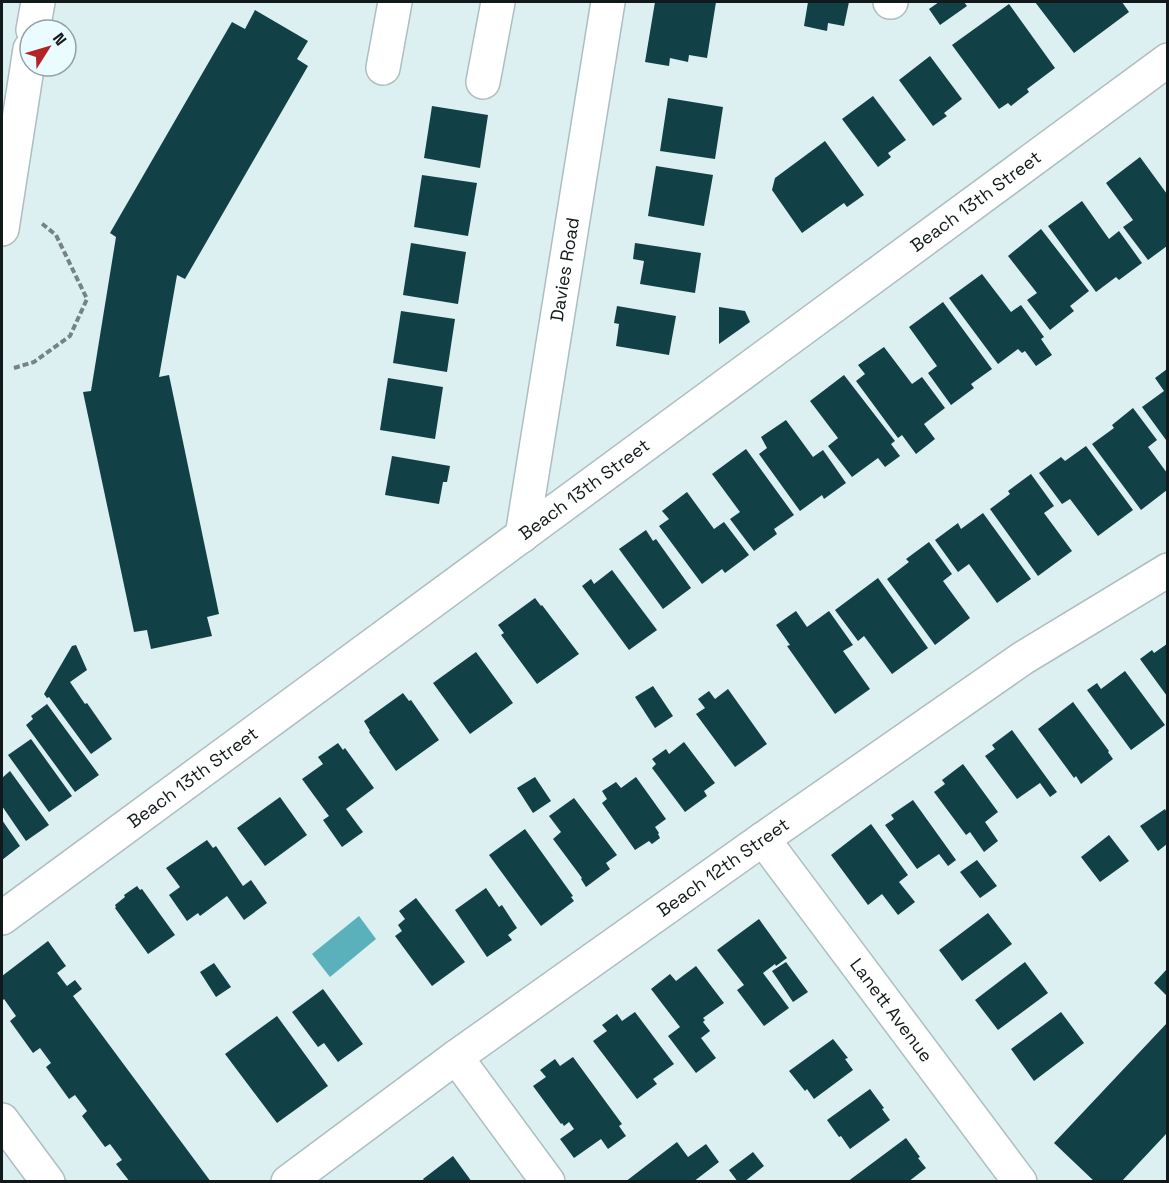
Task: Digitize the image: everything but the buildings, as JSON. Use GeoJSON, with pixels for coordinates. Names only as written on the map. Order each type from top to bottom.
{"type":"FeatureCollection","features":[{"type":"Feature","properties":{"kind":"street"},"geometry":{"type":"LineString","coordinates":[[35,18],[38,2]]}},
{"type":"Feature","properties":{"kind":"street"},"geometry":{"type":"LineString","coordinates":[[383,68],[395,2]]}},
{"type":"Feature","properties":{"kind":"street"},"geometry":{"type":"LineString","coordinates":[[483,82],[498,2]]}},
{"type":"Feature","properties":{"kind":"street","name":"Davies Road"},"geometry":{"type":"LineString","coordinates":[[522,536],[608,2]]}},
{"type":"Feature","properties":{"kind":"street","name":"Beach 13th Street"},"geometry":{"type":"LineString","coordinates":[[2,918],[1167,60]]}},
{"type":"Feature","properties":{"kind":"street"},"geometry":{"type":"LineString","coordinates":[[2,229],[25,78]]}},
{"type":"Feature","properties":{"kind":"street","name":"Beach 12th Street"},"geometry":{"type":"LineString","coordinates":[[288,1182],[456,1057],[763,839],[1023,658],[1167,570]]}},
{"type":"Feature","properties":{"kind":"street","name":"Lanett Avenue"},"geometry":{"type":"LineString","coordinates":[[763,839],[1020,1182]]}},
{"type":"Feature","properties":{"kind":"street"},"geometry":{"type":"LineString","coordinates":[[456,1057],[548,1182]]}},
{"type":"Feature","properties":{"kind":"street"},"geometry":{"type":"LineString","coordinates":[[2,1120],[48,1182]]}},
{"type":"Feature","properties":{"kind":"path"},"geometry":{"type":"LineString","coordinates":[[14,368],[34,362],[70,336],[87,299],[56,235],[40,222]]}},
{"type":"Feature","properties":{"kind":"water"},"geometry":{"type":"Polygon","coordinates":[[[359,916],[376,939],[330,977],[312,954],[359,916]]]}}]}
